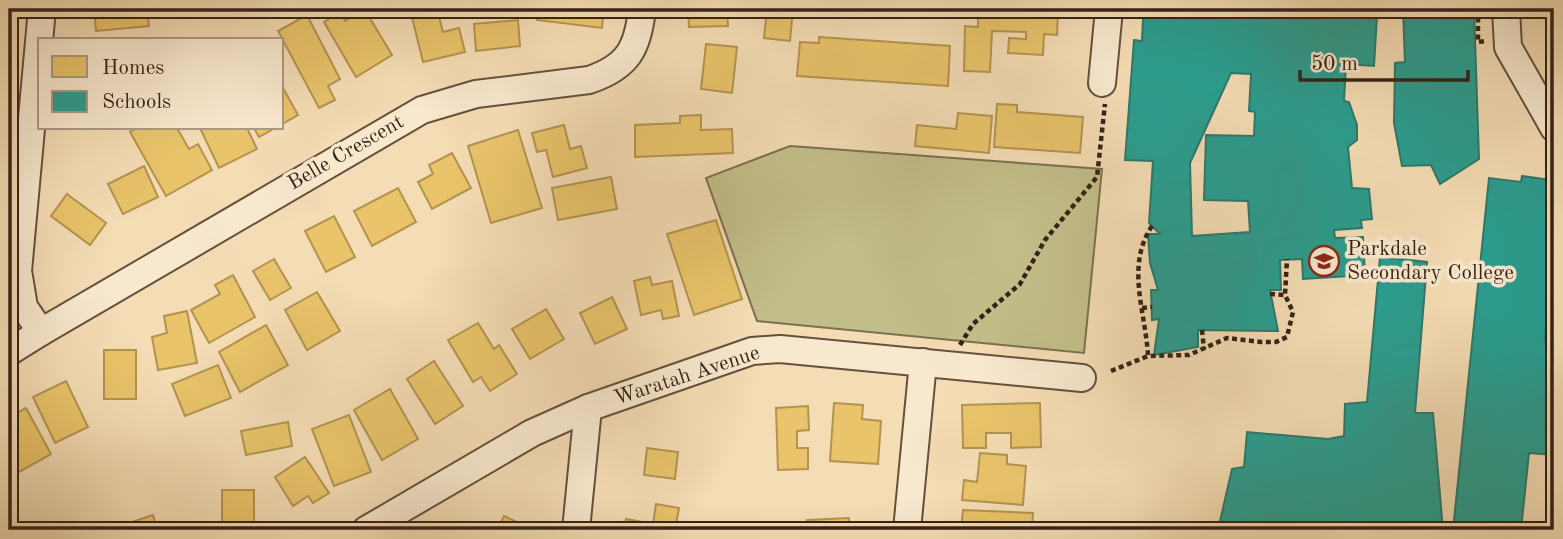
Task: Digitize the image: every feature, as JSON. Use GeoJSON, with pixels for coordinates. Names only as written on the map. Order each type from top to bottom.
{"type":"FeatureCollection","features":[{"type":"Feature","properties":{"kind":"street"},"geometry":{"type":"LineString","coordinates":[[39,38],[42,9]]}},
{"type":"Feature","properties":{"kind":"street","name":"Belle Crescent"},"geometry":{"type":"LineString","coordinates":[[9,352],[422,110],[476,94],[589,80],[606,74],[620,65],[634,48],[642,9]]}},
{"type":"Feature","properties":{"kind":"street"},"geometry":{"type":"LineString","coordinates":[[1104,92],[1109,9]]}},
{"type":"Feature","properties":{"kind":"street"},"geometry":{"type":"LineString","coordinates":[[1506,9],[1508,47],[1554,128]]}},
{"type":"Feature","properties":{"kind":"street"},"geometry":{"type":"LineString","coordinates":[[38,53],[18,271],[24,307],[41,332]]}},
{"type":"Feature","properties":{"kind":"street","name":"Waratah Avenue"},"geometry":{"type":"LineString","coordinates":[[366,530],[532,433],[588,408],[752,351],[766,349],[1082,378]]}},
{"type":"Feature","properties":{"kind":"street"},"geometry":{"type":"LineString","coordinates":[[907,530],[923,362]]}},
{"type":"Feature","properties":{"kind":"street"},"geometry":{"type":"LineString","coordinates":[[576,530],[588,408]]}},
{"type":"Feature","properties":{"kind":"path"},"geometry":{"type":"LineString","coordinates":[[954,366],[964,334],[1020,284],[1045,240],[1097,177],[1104,92]]}},
{"type":"Feature","properties":{"kind":"path"},"geometry":{"type":"LineString","coordinates":[[1148,356],[1138,262],[1141,242],[1152,226]]}},
{"type":"Feature","properties":{"kind":"path"},"geometry":{"type":"LineString","coordinates":[[1111,371],[1148,356],[1189,355],[1227,338],[1276,342],[1287,337],[1293,324],[1293,312],[1285,295],[1287,259]]}},
{"type":"Feature","properties":{"kind":"path"},"geometry":{"type":"LineString","coordinates":[[1270,294],[1285,295]]}},
{"type":"Feature","properties":{"kind":"path"},"geometry":{"type":"LineString","coordinates":[[1142,308],[1152,307]]}},
{"type":"Feature","properties":{"kind":"path"},"geometry":{"type":"LineString","coordinates":[[1202,330],[1204,349]]}},
{"type":"Feature","properties":{"kind":"shaded area"},"geometry":{"type":"Polygon","coordinates":[[[790,146],[1102,169],[1084,353],[757,321],[706,178],[790,146]]]}},
{"type":"Feature","properties":{"kind":"building: Homes"},"geometry":{"type":"Polygon","coordinates":[[[94,9],[147,9],[149,26],[96,31],[94,9]]]}},
{"type":"Feature","properties":{"kind":"building: Homes"},"geometry":{"type":"Polygon","coordinates":[[[410,9],[450,9],[438,13],[443,32],[459,28],[465,52],[423,62],[410,9]]]}},
{"type":"Feature","properties":{"kind":"building: Homes"},"geometry":{"type":"Polygon","coordinates":[[[539,9],[604,9],[602,28],[537,20],[539,9]]]}},
{"type":"Feature","properties":{"kind":"building: Homes"},"geometry":{"type":"Polygon","coordinates":[[[688,9],[727,9],[728,26],[689,27],[688,9]]]}},
{"type":"Feature","properties":{"kind":"building: Homes"},"geometry":{"type":"Polygon","coordinates":[[[767,9],[793,9],[790,41],[764,38],[767,9]]]}},
{"type":"Feature","properties":{"kind":"building: Homes"},"geometry":{"type":"Polygon","coordinates":[[[978,9],[1058,13],[1057,35],[1044,34],[1043,55],[1008,53],[1009,38],[1026,39],[1026,32],[992,31],[990,72],[964,71],[965,26],[978,27],[978,9]]]}},
{"type":"Feature","properties":{"kind":"building: Homes"},"geometry":{"type":"Polygon","coordinates":[[[365,10],[392,55],[356,77],[324,22],[340,12],[345,21],[365,10]]]}},
{"type":"Feature","properties":{"kind":"building: Homes"},"geometry":{"type":"Polygon","coordinates":[[[307,15],[340,79],[328,86],[335,100],[319,108],[278,31],[307,15]]]}},
{"type":"Feature","properties":{"kind":"building: Homes"},"geometry":{"type":"Polygon","coordinates":[[[518,20],[520,46],[476,51],[474,24],[518,20]]]}},
{"type":"Feature","properties":{"kind":"building: Homes"},"geometry":{"type":"Polygon","coordinates":[[[819,37],[950,46],[948,86],[797,76],[800,42],[819,43],[819,37]]]}},
{"type":"Feature","properties":{"kind":"building: Homes"},"geometry":{"type":"Polygon","coordinates":[[[706,44],[737,47],[732,93],[701,89],[706,44]]]}},
{"type":"Feature","properties":{"kind":"building: Homes"},"geometry":{"type":"Polygon","coordinates":[[[284,90],[298,115],[284,123],[284,90]]]}},
{"type":"Feature","properties":{"kind":"building: Homes"},"geometry":{"type":"Polygon","coordinates":[[[997,104],[1017,105],[1017,112],[1083,117],[1080,153],[994,147],[997,104]]]}},
{"type":"Feature","properties":{"kind":"building: Homes"},"geometry":{"type":"Polygon","coordinates":[[[958,113],[992,116],[989,153],[915,146],[917,125],[956,129],[958,113]]]}},
{"type":"Feature","properties":{"kind":"building: Homes"},"geometry":{"type":"Polygon","coordinates":[[[701,115],[701,130],[732,129],[733,153],[635,157],[635,125],[680,123],[680,116],[701,115]]]}},
{"type":"Feature","properties":{"kind":"building: Homes"},"geometry":{"type":"Polygon","coordinates":[[[564,125],[570,149],[581,146],[587,168],[553,177],[546,150],[537,152],[532,133],[564,125]]]}},
{"type":"Feature","properties":{"kind":"building: Homes"},"geometry":{"type":"Polygon","coordinates":[[[178,130],[189,149],[198,144],[212,170],[166,196],[130,132],[178,130]]]}},
{"type":"Feature","properties":{"kind":"building: Homes"},"geometry":{"type":"Polygon","coordinates":[[[201,130],[248,130],[257,149],[219,168],[201,130]]]}},
{"type":"Feature","properties":{"kind":"building: Homes"},"geometry":{"type":"Polygon","coordinates":[[[255,130],[271,130],[259,137],[255,130]]]}},
{"type":"Feature","properties":{"kind":"building: Homes"},"geometry":{"type":"Polygon","coordinates":[[[518,130],[542,208],[491,223],[468,146],[518,130]]]}},
{"type":"Feature","properties":{"kind":"building: Homes"},"geometry":{"type":"Polygon","coordinates":[[[452,153],[471,188],[432,209],[418,182],[433,174],[429,165],[452,153]]]}},
{"type":"Feature","properties":{"kind":"building: Homes"},"geometry":{"type":"Polygon","coordinates":[[[144,166],[158,197],[123,214],[108,184],[144,166]]]}},
{"type":"Feature","properties":{"kind":"building: Homes"},"geometry":{"type":"Polygon","coordinates":[[[611,177],[617,209],[558,220],[552,188],[611,177]]]}},
{"type":"Feature","properties":{"kind":"building: Homes"},"geometry":{"type":"Polygon","coordinates":[[[398,188],[416,222],[372,246],[354,211],[398,188]]]}},
{"type":"Feature","properties":{"kind":"building: Homes"},"geometry":{"type":"Polygon","coordinates":[[[67,194],[106,223],[90,245],[51,216],[67,194]]]}},
{"type":"Feature","properties":{"kind":"building: Homes"},"geometry":{"type":"Polygon","coordinates":[[[334,216],[355,257],[326,272],[305,231],[334,216]]]}},
{"type":"Feature","properties":{"kind":"building: Homes"},"geometry":{"type":"Polygon","coordinates":[[[716,220],[742,299],[694,315],[667,234],[716,220]]]}},
{"type":"Feature","properties":{"kind":"building: Homes"},"geometry":{"type":"Polygon","coordinates":[[[274,259],[291,288],[270,300],[253,271],[274,259]]]}},
{"type":"Feature","properties":{"kind":"building: Homes"},"geometry":{"type":"Polygon","coordinates":[[[233,275],[255,317],[209,343],[191,310],[220,294],[215,285],[233,275]]]}},
{"type":"Feature","properties":{"kind":"building: Homes"},"geometry":{"type":"Polygon","coordinates":[[[650,277],[652,285],[672,281],[679,316],[663,319],[661,310],[641,315],[634,281],[650,277]]]}},
{"type":"Feature","properties":{"kind":"building: Homes"},"geometry":{"type":"Polygon","coordinates":[[[317,292],[340,331],[307,350],[285,310],[317,292]]]}},
{"type":"Feature","properties":{"kind":"building: Homes"},"geometry":{"type":"Polygon","coordinates":[[[612,297],[627,329],[595,344],[580,313],[612,297]]]}},
{"type":"Feature","properties":{"kind":"building: Homes"},"geometry":{"type":"Polygon","coordinates":[[[546,309],[564,339],[530,359],[512,329],[546,309]]]}},
{"type":"Feature","properties":{"kind":"building: Homes"},"geometry":{"type":"Polygon","coordinates":[[[187,311],[197,363],[158,370],[152,337],[167,333],[164,316],[187,311]]]}},
{"type":"Feature","properties":{"kind":"building: Homes"},"geometry":{"type":"Polygon","coordinates":[[[478,323],[494,349],[499,345],[517,374],[490,391],[481,377],[473,382],[448,340],[478,323]]]}},
{"type":"Feature","properties":{"kind":"building: Homes"},"geometry":{"type":"Polygon","coordinates":[[[266,325],[288,365],[240,392],[219,352],[266,325]]]}},
{"type":"Feature","properties":{"kind":"building: Homes"},"geometry":{"type":"Polygon","coordinates":[[[104,350],[136,350],[136,399],[104,399],[104,350]]]}},
{"type":"Feature","properties":{"kind":"building: Homes"},"geometry":{"type":"Polygon","coordinates":[[[434,361],[463,406],[435,424],[407,379],[434,361]]]}},
{"type":"Feature","properties":{"kind":"building: Homes"},"geometry":{"type":"Polygon","coordinates":[[[218,365],[231,398],[185,416],[172,384],[218,365]]]}},
{"type":"Feature","properties":{"kind":"building: Homes"},"geometry":{"type":"Polygon","coordinates":[[[66,381],[88,427],[55,443],[33,397],[66,381]]]}},
{"type":"Feature","properties":{"kind":"building: Homes"},"geometry":{"type":"Polygon","coordinates":[[[390,389],[418,439],[382,460],[354,410],[390,389]]]}},
{"type":"Feature","properties":{"kind":"building: Homes"},"geometry":{"type":"Polygon","coordinates":[[[834,403],[863,405],[862,419],[881,421],[878,464],[830,461],[834,403]]]}},
{"type":"Feature","properties":{"kind":"building: Homes"},"geometry":{"type":"Polygon","coordinates":[[[1040,403],[1041,447],[1011,448],[1011,433],[986,433],[986,448],[963,448],[962,405],[1040,403]]]}},
{"type":"Feature","properties":{"kind":"building: Homes"},"geometry":{"type":"Polygon","coordinates":[[[808,406],[809,430],[797,431],[797,448],[808,448],[808,469],[778,470],[776,408],[808,406]]]}},
{"type":"Feature","properties":{"kind":"building: Homes"},"geometry":{"type":"Polygon","coordinates":[[[26,408],[51,454],[17,473],[9,457],[9,427],[12,425],[9,418],[26,408]]]}},
{"type":"Feature","properties":{"kind":"building: Homes"},"geometry":{"type":"Polygon","coordinates":[[[349,415],[371,472],[334,486],[312,429],[349,415]]]}},
{"type":"Feature","properties":{"kind":"building: Homes"},"geometry":{"type":"Polygon","coordinates":[[[288,422],[292,446],[246,455],[241,431],[288,422]]]}},
{"type":"Feature","properties":{"kind":"building: Homes"},"geometry":{"type":"Polygon","coordinates":[[[647,448],[678,452],[675,479],[644,475],[647,448]]]}},
{"type":"Feature","properties":{"kind":"building: Homes"},"geometry":{"type":"Polygon","coordinates":[[[980,453],[1007,455],[1007,464],[1026,466],[1023,505],[962,500],[964,480],[977,482],[980,453]]]}},
{"type":"Feature","properties":{"kind":"building: Homes"},"geometry":{"type":"Polygon","coordinates":[[[305,457],[329,493],[313,503],[308,496],[293,506],[275,477],[305,457]]]}},
{"type":"Feature","properties":{"kind":"building: Homes"},"geometry":{"type":"Polygon","coordinates":[[[222,490],[254,490],[254,530],[222,530],[222,490]]]}},
{"type":"Feature","properties":{"kind":"building: Homes"},"geometry":{"type":"Polygon","coordinates":[[[656,504],[679,508],[675,530],[625,530],[626,519],[653,524],[656,504]]]}},
{"type":"Feature","properties":{"kind":"building: Homes"},"geometry":{"type":"Polygon","coordinates":[[[963,510],[1033,513],[1032,530],[961,530],[963,510]]]}},
{"type":"Feature","properties":{"kind":"building: Homes"},"geometry":{"type":"Polygon","coordinates":[[[153,515],[158,530],[108,530],[153,515]]]}},
{"type":"Feature","properties":{"kind":"building: Homes"},"geometry":{"type":"Polygon","coordinates":[[[504,516],[534,530],[497,530],[504,516]]]}},
{"type":"Feature","properties":{"kind":"building: Homes"},"geometry":{"type":"Polygon","coordinates":[[[849,518],[849,530],[807,530],[807,520],[849,518]]]}},
{"type":"Feature","properties":{"kind":"building: Schools"},"geometry":{"type":"Polygon","coordinates":[[[1154,9],[1288,9],[1288,15],[1300,16],[1301,9],[1311,9],[1310,16],[1369,9],[1370,18],[1377,16],[1374,66],[1346,64],[1344,101],[1349,102],[1357,125],[1357,140],[1348,147],[1352,188],[1369,189],[1372,219],[1361,220],[1362,228],[1334,230],[1335,238],[1363,237],[1365,275],[1303,279],[1302,259],[1280,260],[1281,290],[1270,290],[1278,331],[1198,330],[1198,347],[1154,355],[1159,319],[1152,320],[1151,290],[1158,290],[1150,263],[1148,234],[1160,234],[1149,223],[1153,161],[1125,160],[1134,40],[1142,41],[1143,19],[1154,9]],[[1231,73],[1190,163],[1192,236],[1250,232],[1248,201],[1204,200],[1206,135],[1254,136],[1255,112],[1249,111],[1251,74],[1231,73]]]}},
{"type":"Feature","properties":{"kind":"building: Schools"},"geometry":{"type":"Polygon","coordinates":[[[1403,9],[1474,9],[1479,159],[1440,184],[1431,165],[1402,166],[1394,123],[1395,63],[1405,62],[1403,9]]]}},
{"type":"Feature","properties":{"kind":"building: Schools"},"geometry":{"type":"Polygon","coordinates":[[[1522,176],[1552,180],[1548,217],[1554,218],[1554,247],[1545,340],[1554,341],[1554,455],[1529,453],[1521,530],[1453,530],[1489,178],[1521,182],[1522,176]]]}},
{"type":"Feature","properties":{"kind":"building: Schools"},"geometry":{"type":"Polygon","coordinates":[[[1380,257],[1427,262],[1415,413],[1433,413],[1443,530],[1218,530],[1232,469],[1244,467],[1247,432],[1328,439],[1344,436],[1345,404],[1367,402],[1380,257]]]}},
{"type":"Feature","properties":{"kind":"place","name":"Parkdale Secondary College"},"geometry":{"type":"Point","coordinates":[1324,261]}}]}
